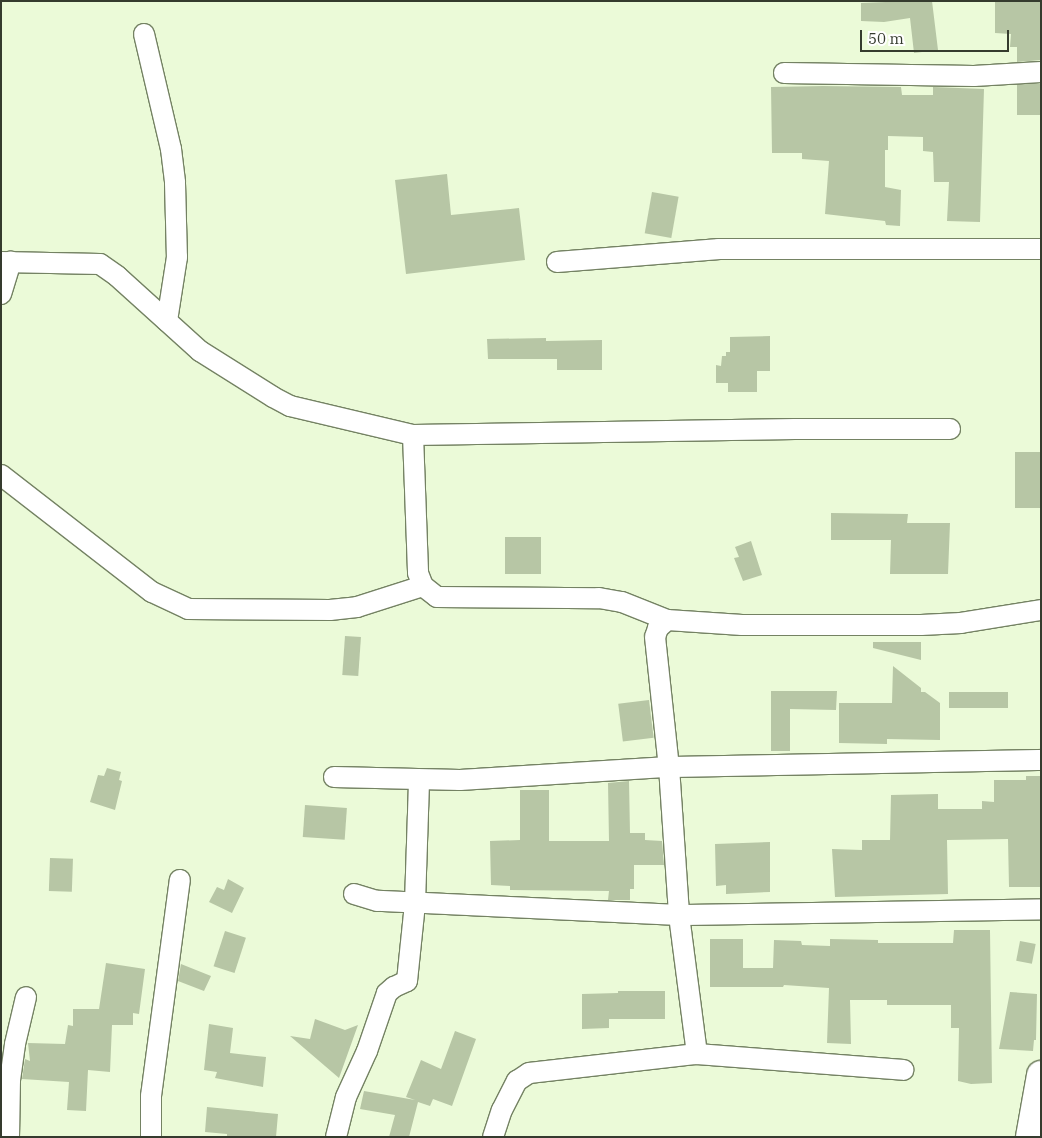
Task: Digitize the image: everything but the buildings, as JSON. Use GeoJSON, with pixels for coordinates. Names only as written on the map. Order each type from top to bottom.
{"type":"FeatureCollection","features":[{"type":"Feature","properties":{"kind":"main road"},"geometry":{"type":"LineString","coordinates":[[1030,1137],[1041,1074]]}},
{"type":"Feature","properties":{"kind":"street"},"geometry":{"type":"LineString","coordinates":[[144,34],[170,149],[175,183],[177,256],[167,321]]}},
{"type":"Feature","properties":{"kind":"street"},"geometry":{"type":"LineString","coordinates":[[784,73],[974,76],[1041,72]]}},
{"type":"Feature","properties":{"kind":"street"},"geometry":{"type":"LineString","coordinates":[[557,262],[719,249],[1041,249]]}},
{"type":"Feature","properties":{"kind":"street"},"geometry":{"type":"LineString","coordinates":[[1,294],[6,262],[100,264],[117,276],[200,351],[290,406],[413,436],[795,429],[950,429]]}},
{"type":"Feature","properties":{"kind":"street"},"geometry":{"type":"LineString","coordinates":[[413,436],[418,573],[423,586],[437,596],[599,598],[622,602],[667,620],[742,625],[920,625],[961,623],[1041,610]]}},
{"type":"Feature","properties":{"kind":"street"},"geometry":{"type":"LineString","coordinates":[[1,475],[152,592],[188,609],[330,610],[357,607],[423,586]]}},
{"type":"Feature","properties":{"kind":"street"},"geometry":{"type":"LineString","coordinates":[[667,620],[658,628],[655,637],[669,767],[679,915],[697,1054]]}},
{"type":"Feature","properties":{"kind":"street"},"geometry":{"type":"LineString","coordinates":[[334,777],[420,781],[669,767],[1041,760]]}},
{"type":"Feature","properties":{"kind":"street"},"geometry":{"type":"LineString","coordinates":[[336,1137],[346,1097],[367,1051],[387,993],[394,987],[407,981],[415,903],[420,781]]}},
{"type":"Feature","properties":{"kind":"street"},"geometry":{"type":"LineString","coordinates":[[151,1137],[151,1096],[180,880]]}},
{"type":"Feature","properties":{"kind":"street"},"geometry":{"type":"LineString","coordinates":[[354,894],[377,902],[679,915],[1041,909]]}},
{"type":"Feature","properties":{"kind":"street"},"geometry":{"type":"LineString","coordinates":[[9,1137],[10,1080],[15,1044],[26,997]]}},
{"type":"Feature","properties":{"kind":"street"},"geometry":{"type":"LineString","coordinates":[[493,1137],[502,1110],[516,1081],[529,1073],[697,1054],[903,1070]]}}]}
